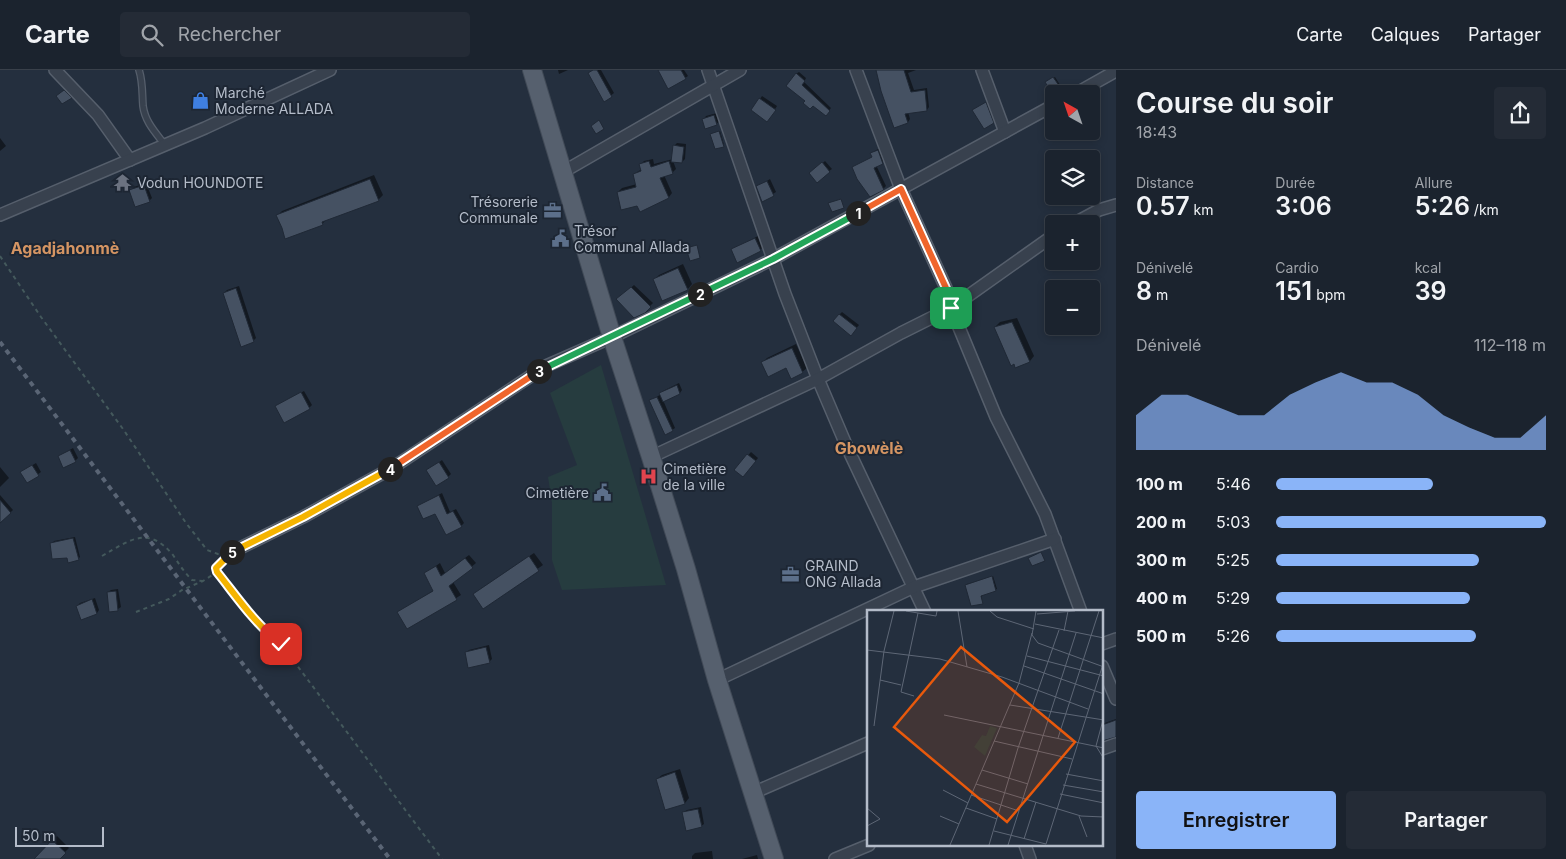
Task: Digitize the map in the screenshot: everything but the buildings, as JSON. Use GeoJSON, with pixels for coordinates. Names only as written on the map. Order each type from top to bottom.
{"type":"FeatureCollection","features":[{"type":"Feature","properties":{"kind":"main road"},"geometry":{"type":"LineString","coordinates":[[532,70],[612,337],[652,457],[686,569],[716,680],[774,859]]}},
{"type":"Feature","properties":{"kind":"street"},"geometry":{"type":"LineString","coordinates":[[55,70],[98,115],[130,160]]}},
{"type":"Feature","properties":{"kind":"street"},"geometry":{"type":"LineString","coordinates":[[0,215],[165,145],[330,70]]}},
{"type":"Feature","properties":{"kind":"street"},"geometry":{"type":"LineString","coordinates":[[708,70],[773,259],[818,379],[847,448],[924,610]]}},
{"type":"Feature","properties":{"kind":"street"},"geometry":{"type":"LineString","coordinates":[[563,172],[740,70]]}},
{"type":"Feature","properties":{"kind":"street"},"geometry":{"type":"LineString","coordinates":[[856,70],[901,189],[946,288],[951,308],[996,417],[1045,514],[1080,610]]}},
{"type":"Feature","properties":{"kind":"street"},"geometry":{"type":"LineString","coordinates":[[982,70],[1006,132]]}},
{"type":"Feature","properties":{"kind":"street"},"geometry":{"type":"LineString","coordinates":[[1091,85],[1116,71]]}},
{"type":"Feature","properties":{"kind":"street"},"geometry":{"type":"LineString","coordinates":[[236,550],[303,517],[392,468],[546,366],[612,337],[773,259],[1045,110]]}},
{"type":"Feature","properties":{"kind":"street"},"geometry":{"type":"LineString","coordinates":[[1090,215],[1116,205]]}},
{"type":"Feature","properties":{"kind":"street"},"geometry":{"type":"LineString","coordinates":[[652,457],[818,379],[951,308],[1045,241]]}},
{"type":"Feature","properties":{"kind":"street"},"geometry":{"type":"LineString","coordinates":[[716,680],[914,587],[1055,539]]}},
{"type":"Feature","properties":{"kind":"street"},"geometry":{"type":"LineString","coordinates":[[1104,643],[1116,639]]}},
{"type":"Feature","properties":{"kind":"street"},"geometry":{"type":"LineString","coordinates":[[1104,671],[1116,699]]}},
{"type":"Feature","properties":{"kind":"street"},"geometry":{"type":"LineString","coordinates":[[753,794],[867,743]]}},
{"type":"Feature","properties":{"kind":"street"},"geometry":{"type":"LineString","coordinates":[[1104,748],[1116,744]]}},
{"type":"Feature","properties":{"kind":"street"},"geometry":{"type":"LineString","coordinates":[[835,859],[867,846]]}},
{"type":"Feature","properties":{"kind":"street"},"geometry":{"type":"LineString","coordinates":[[1024,846],[1030,859]]}},
{"type":"Feature","properties":{"kind":"lane"},"geometry":{"type":"LineString","coordinates":[[139,70],[142,79],[143,109],[149,125],[165,145]]}},
{"type":"Feature","properties":{"kind":"path"},"geometry":{"type":"LineString","coordinates":[[0,256],[41,317],[123,428],[186,523],[208,550],[218,554],[229,553],[216,568],[217,572],[252,616],[268,634],[281,644],[442,859]]}},
{"type":"Feature","properties":{"kind":"path"},"geometry":{"type":"LineString","coordinates":[[102,556],[128,541],[148,538],[159,541],[192,580],[203,581]]}},
{"type":"Feature","properties":{"kind":"path"},"geometry":{"type":"LineString","coordinates":[[136,612],[169,599],[217,572]]}},
{"type":"Feature","properties":{"kind":"green space"},"geometry":{"type":"Polygon","coordinates":[[[601,365],[666,585],[562,590],[552,560],[552,503],[548,477],[577,465],[550,393],[601,365]]]}},
{"type":"Feature","properties":{"kind":"railway"},"geometry":{"type":"LineString","coordinates":[[0,342],[390,859]]}},
{"type":"Feature","properties":{"kind":"place","name":"Marché Moderne ALLADA"},"geometry":{"type":"Point","coordinates":[201,101]}},
{"type":"Feature","properties":{"kind":"place","name":"Vodun HOUNDOTE"},"geometry":{"type":"Point","coordinates":[123,183]}},
{"type":"Feature","properties":{"kind":"place","name":"Trésorerie Communale"},"geometry":{"type":"Point","coordinates":[552,210]}},
{"type":"Feature","properties":{"kind":"place","name":"Trésor Communal Allada"},"geometry":{"type":"Point","coordinates":[560,239]}},
{"type":"Feature","properties":{"kind":"place","name":"Cimetière de la ville"},"geometry":{"type":"Point","coordinates":[649,477]}},
{"type":"Feature","properties":{"kind":"place","name":"Cimetière"},"geometry":{"type":"Point","coordinates":[603,493]}},
{"type":"Feature","properties":{"kind":"place","name":"GRAIND ONG Allada"},"geometry":{"type":"Point","coordinates":[791,574]}},
{"type":"Feature","properties":{"kind":"district","name":"Agadjahonmè"},"geometry":{"type":"Point","coordinates":[65,248]}},
{"type":"Feature","properties":{"kind":"district","name":"Gbowèlè"},"geometry":{"type":"Point","coordinates":[869,448]}},
{"type":"Feature","properties":{"kind":"route"},"geometry":{"type":"LineString","coordinates":[[281,644],[268,634],[252,616],[217,572],[216,568],[220,562],[229,553],[303,517],[392,468],[546,366],[612,337],[773,259],[901,189],[946,288],[951,308]]}}]}
